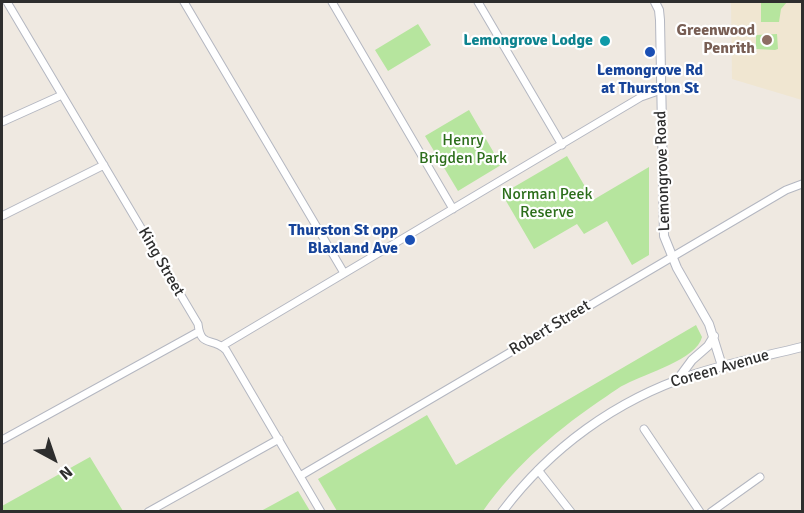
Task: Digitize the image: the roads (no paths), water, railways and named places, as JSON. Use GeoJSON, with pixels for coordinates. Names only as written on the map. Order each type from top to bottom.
{"type":"FeatureCollection","features":[{"type":"Feature","properties":{"kind":"street"},"geometry":{"type":"LineString","coordinates":[[184,2],[344,273]]}},
{"type":"Feature","properties":{"kind":"street"},"geometry":{"type":"LineString","coordinates":[[332,2],[453,209]]}},
{"type":"Feature","properties":{"kind":"street"},"geometry":{"type":"LineString","coordinates":[[478,2],[562,145]]}},
{"type":"Feature","properties":{"kind":"street","name":"Lemongrove Road"},"geometry":{"type":"LineString","coordinates":[[657,3],[663,230],[671,256],[714,336],[722,366]]}},
{"type":"Feature","properties":{"kind":"street","name":"King Street"},"geometry":{"type":"LineString","coordinates":[[5,4],[62,95],[198,324],[198,332]]}},
{"type":"Feature","properties":{"kind":"street"},"geometry":{"type":"LineString","coordinates":[[2,440],[198,332],[206,341],[222,345],[641,97],[661,90]]}},
{"type":"Feature","properties":{"kind":"street"},"geometry":{"type":"LineString","coordinates":[[2,122],[62,95]]}},
{"type":"Feature","properties":{"kind":"street"},"geometry":{"type":"LineString","coordinates":[[2,216],[104,165]]}},
{"type":"Feature","properties":{"kind":"street","name":"Robert Street"},"geometry":{"type":"LineString","coordinates":[[300,476],[671,256],[786,190],[802,184]]}},
{"type":"Feature","properties":{"kind":"street"},"geometry":{"type":"LineString","coordinates":[[678,379],[692,360],[708,346],[714,336]]}},
{"type":"Feature","properties":{"kind":"street"},"geometry":{"type":"LineString","coordinates":[[222,345],[321,512]]}},
{"type":"Feature","properties":{"kind":"street","name":"Coreen Avenue"},"geometry":{"type":"LineString","coordinates":[[502,512],[538,470],[578,435],[639,396],[678,379],[802,347]]}},
{"type":"Feature","properties":{"kind":"street"},"geometry":{"type":"LineString","coordinates":[[644,429],[700,512]]}},
{"type":"Feature","properties":{"kind":"street"},"geometry":{"type":"LineString","coordinates":[[148,512],[279,439]]}},
{"type":"Feature","properties":{"kind":"street"},"geometry":{"type":"LineString","coordinates":[[538,470],[571,512]]}},
{"type":"Feature","properties":{"kind":"street"},"geometry":{"type":"LineString","coordinates":[[711,512],[760,477]]}},
{"type":"Feature","properties":{"kind":"place","name":"Greenwood Penrith"},"geometry":{"type":"Point","coordinates":[767,40]}},
{"type":"Feature","properties":{"kind":"place","name":"Lemongrove Lodge"},"geometry":{"type":"Point","coordinates":[605,41]}},
{"type":"Feature","properties":{"kind":"place","name":"Lemongrove Rd at Thurston St"},"geometry":{"type":"Point","coordinates":[650,52]}},
{"type":"Feature","properties":{"kind":"place","name":"Thurston St opp Blaxland Ave"},"geometry":{"type":"Point","coordinates":[410,240]}},
{"type":"Feature","properties":{"kind":"park label","name":"Henry Brigden Park"},"geometry":{"type":"Point","coordinates":[463,150]}},
{"type":"Feature","properties":{"kind":"park label","name":"Norman Peek Reserve"},"geometry":{"type":"Point","coordinates":[547,204]}}]}
